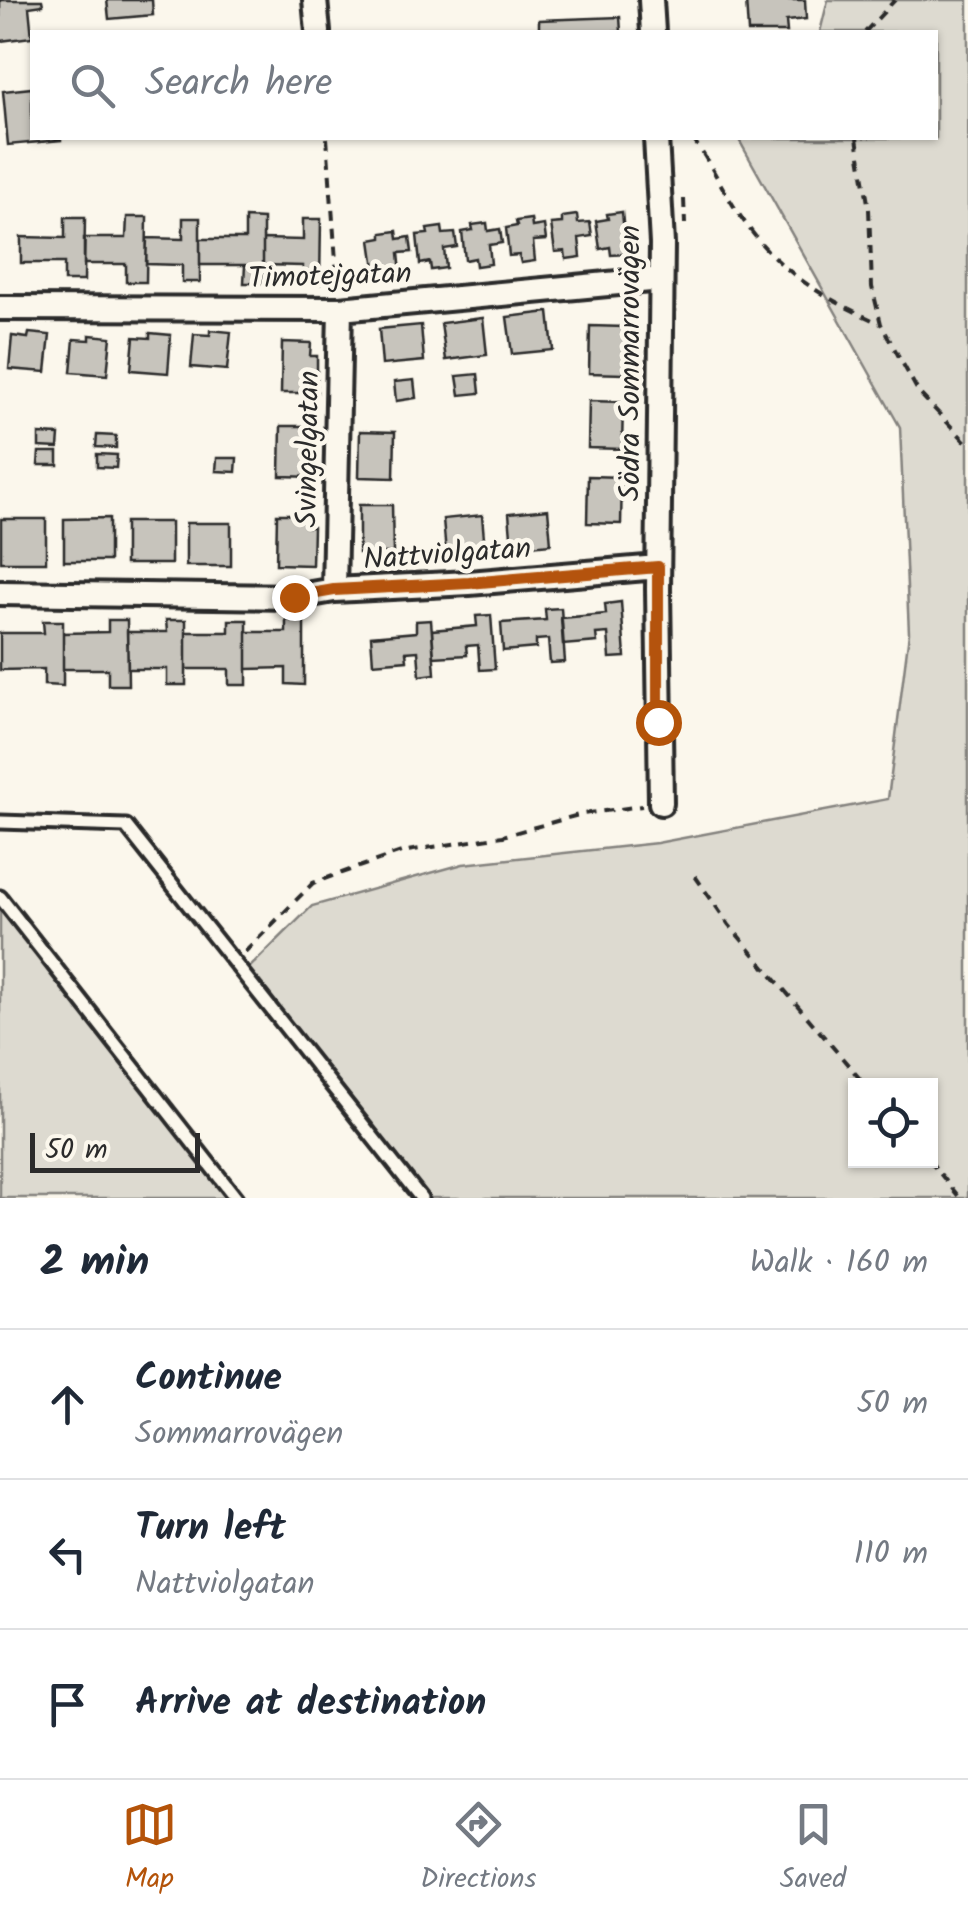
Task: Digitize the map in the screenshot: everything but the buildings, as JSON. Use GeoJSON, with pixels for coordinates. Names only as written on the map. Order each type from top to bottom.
{"type":"FeatureCollection","features":[{"type":"Feature","properties":{"kind":"street"},"geometry":{"type":"LineString","coordinates":[[315,0],[318,30]]}},
{"type":"Feature","properties":{"kind":"street"},"geometry":{"type":"LineString","coordinates":[[652,0],[653,30]]}},
{"type":"Feature","properties":{"kind":"street","name":"Södra Sommarrovägen"},"geometry":{"type":"LineString","coordinates":[[656,140],[661,280],[661,803]]}},
{"type":"Feature","properties":{"kind":"street","name":"Timotejgatan"},"geometry":{"type":"LineString","coordinates":[[0,308],[340,309],[661,280]]}},
{"type":"Feature","properties":{"kind":"street","name":"Svingelgatan"},"geometry":{"type":"LineString","coordinates":[[334,590],[340,309]]}},
{"type":"Feature","properties":{"kind":"street","name":"Nattviolgatan"},"geometry":{"type":"LineString","coordinates":[[0,593],[294,597],[334,590],[658,578]]}},
{"type":"Feature","properties":{"kind":"lane"},"geometry":{"type":"LineString","coordinates":[[0,822],[126,826],[421,1198]]}},
{"type":"Feature","properties":{"kind":"lane"},"geometry":{"type":"LineString","coordinates":[[0,898],[236,1198]]}},
{"type":"Feature","properties":{"kind":"path"},"geometry":{"type":"LineString","coordinates":[[867,30],[895,0]]}},
{"type":"Feature","properties":{"kind":"path"},"geometry":{"type":"LineString","coordinates":[[327,140],[340,309]]}},
{"type":"Feature","properties":{"kind":"path"},"geometry":{"type":"LineString","coordinates":[[693,140],[739,214],[793,277],[834,303],[882,324]]}},
{"type":"Feature","properties":{"kind":"path"},"geometry":{"type":"LineString","coordinates":[[857,140],[869,210],[872,287],[882,324],[919,393],[968,444]]}},
{"type":"Feature","properties":{"kind":"path"},"geometry":{"type":"LineString","coordinates":[[235,963],[313,882],[402,852],[503,836],[582,814],[661,803]]}},
{"type":"Feature","properties":{"kind":"path"},"geometry":{"type":"LineString","coordinates":[[695,876],[729,925],[859,1078]]}},
{"type":"Feature","properties":{"kind":"path"},"geometry":{"type":"LineString","coordinates":[[936,1168],[960,1198]]}},
{"type":"Feature","properties":{"kind":"shaded area"},"geometry":{"type":"Polygon","coordinates":[[[828,0],[968,0],[968,1198],[421,1198],[243,974],[312,906],[463,864],[657,843],[888,799],[909,633],[900,427],[739,140],[938,140],[938,30],[820,30],[828,0]]]}},
{"type":"Feature","properties":{"kind":"shaded area"},"geometry":{"type":"Polygon","coordinates":[[[0,897],[236,1198],[0,1198],[0,897]]]}},
{"type":"Feature","properties":{"kind":"route"},"geometry":{"type":"LineString","coordinates":[[294,597],[334,590],[658,567],[658,722]]}}]}
